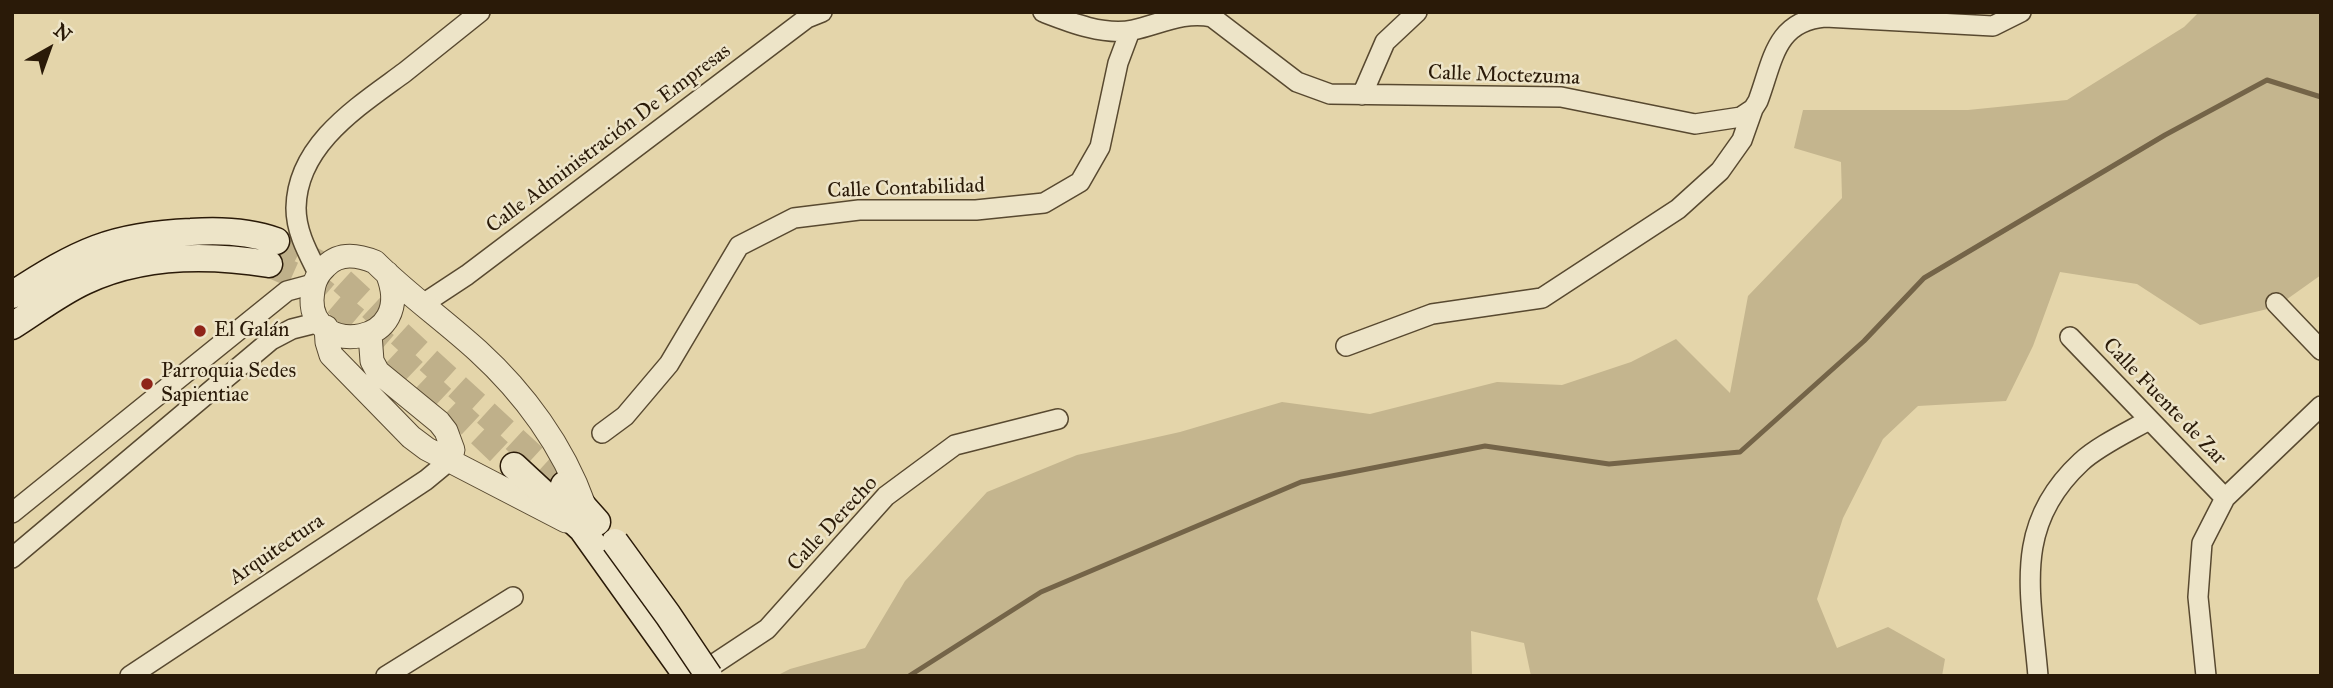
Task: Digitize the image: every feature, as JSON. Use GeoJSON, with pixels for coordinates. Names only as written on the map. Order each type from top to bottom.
{"type":"FeatureCollection","features":[{"type":"Feature","properties":{"kind":"main road"},"geometry":{"type":"LineString","coordinates":[[12,295],[74,258],[119,240],[143,235],[217,230],[264,236],[272,253],[167,259],[125,266],[84,282],[12,327]]}},
{"type":"Feature","properties":{"kind":"main road"},"geometry":{"type":"LineString","coordinates":[[514,466],[584,519]]}},
{"type":"Feature","properties":{"kind":"main road"},"geometry":{"type":"LineString","coordinates":[[564,485],[584,519],[668,615],[709,676]]}},
{"type":"Feature","properties":{"kind":"main road"},"geometry":{"type":"LineString","coordinates":[[607,547],[687,676]]}},
{"type":"Feature","properties":{"kind":"street"},"geometry":{"type":"LineString","coordinates":[[480,12],[335,127],[313,155],[300,180],[296,209],[301,239],[316,278],[312,304],[323,325],[331,355],[426,449],[584,519]]}},
{"type":"Feature","properties":{"kind":"street","name":"Calle Administración De Empresas"},"geometry":{"type":"LineString","coordinates":[[423,304],[467,275],[807,18],[822,12]]}},
{"type":"Feature","properties":{"kind":"street"},"geometry":{"type":"LineString","coordinates":[[1043,12],[1082,27],[1130,30],[1199,13]]}},
{"type":"Feature","properties":{"kind":"street"},"geometry":{"type":"LineString","coordinates":[[1362,95],[1385,42],[1417,12]]}},
{"type":"Feature","properties":{"kind":"street"},"geometry":{"type":"LineString","coordinates":[[1346,346],[1432,314],[1542,298],[1678,209],[1720,171],[1742,140],[1780,40],[1793,26],[1807,18],[1993,26],[2021,12]]}},
{"type":"Feature","properties":{"kind":"street","name":"Calle Moctezuma"},"geometry":{"type":"LineString","coordinates":[[1199,13],[1212,17],[1297,82],[1330,94],[1561,97],[1695,124],[1741,117],[1753,109]]}},
{"type":"Feature","properties":{"kind":"street","name":"Calle Contabilidad"},"geometry":{"type":"LineString","coordinates":[[602,433],[625,416],[669,364],[739,246],[794,218],[859,210],[976,211],[1044,203],[1080,182],[1100,147],[1118,63],[1130,30]]}},
{"type":"Feature","properties":{"kind":"street"},"geometry":{"type":"LineString","coordinates":[[12,513],[287,291],[316,278],[330,262],[345,256],[360,256],[375,262],[480,353],[531,407],[575,478],[584,519]]}},
{"type":"Feature","properties":{"kind":"street"},"geometry":{"type":"LineString","coordinates":[[387,273],[393,288],[393,304],[378,327],[372,361],[378,372],[446,431],[453,450],[449,461]]}},
{"type":"Feature","properties":{"kind":"street"},"geometry":{"type":"LineString","coordinates":[[2276,303],[2321,350]]}},
{"type":"Feature","properties":{"kind":"street"},"geometry":{"type":"LineString","coordinates":[[12,558],[271,340],[292,329],[323,325],[346,337],[358,337],[423,304]]}},
{"type":"Feature","properties":{"kind":"street","name":"Calle Fuente de Zar"},"geometry":{"type":"LineString","coordinates":[[2070,337],[2225,498]]}},
{"type":"Feature","properties":{"kind":"street"},"geometry":{"type":"LineString","coordinates":[[2206,676],[2198,597],[2202,543],[2225,498],[2321,406]]}},
{"type":"Feature","properties":{"kind":"street","name":"Calle Derecho"},"geometry":{"type":"LineString","coordinates":[[696,676],[766,629],[886,496],[955,445],[1058,419]]}},
{"type":"Feature","properties":{"kind":"street"},"geometry":{"type":"LineString","coordinates":[[2038,676],[2029,570],[2035,531],[2053,492],[2082,460],[2149,420]]}},
{"type":"Feature","properties":{"kind":"street","name":"Arquitectura"},"geometry":{"type":"LineString","coordinates":[[130,676],[426,480],[449,461]]}},
{"type":"Feature","properties":{"kind":"street"},"geometry":{"type":"LineString","coordinates":[[386,676],[513,597]]}},
{"type":"Feature","properties":{"kind":"shaded area"},"geometry":{"type":"Polygon","coordinates":[[[2199,12],[2321,12],[2321,275],[2276,307],[2200,325],[2137,284],[2060,272],[2033,346],[2006,401],[1918,406],[1883,439],[1843,518],[1817,599],[1837,648],[1888,627],[1945,659],[1942,676],[1531,676],[1524,643],[1471,631],[1472,676],[776,676],[790,669],[865,648],[905,581],[987,492],[1077,455],[1180,432],[1282,402],[1370,414],[1497,382],[1562,385],[1631,362],[1676,339],[1730,393],[1748,296],[1842,198],[1841,162],[1794,148],[1803,110],[1968,110],[2067,100],[2184,27],[2199,12]]]}},
{"type":"Feature","properties":{"kind":"waterway"},"geometry":{"type":"LineString","coordinates":[[909,676],[1041,592],[1301,482],[1485,446],[1609,464],[1740,452],[1864,341],[1924,278],[2165,135],[2267,80],[2321,97]]}},
{"type":"Feature","properties":{"kind":"tunnel"},"geometry":{"type":"LineString","coordinates":[[276,241],[328,268],[564,485]]}},
{"type":"Feature","properties":{"kind":"tunnel"},"geometry":{"type":"LineString","coordinates":[[269,264],[314,284],[388,347],[514,466]]}},
{"type":"Feature","properties":{"kind":"place","name":"El Galán"},"geometry":{"type":"Point","coordinates":[200,331]}},
{"type":"Feature","properties":{"kind":"place","name":"Parroquia Sedes Sapientiae"},"geometry":{"type":"Point","coordinates":[147,384]}}]}
